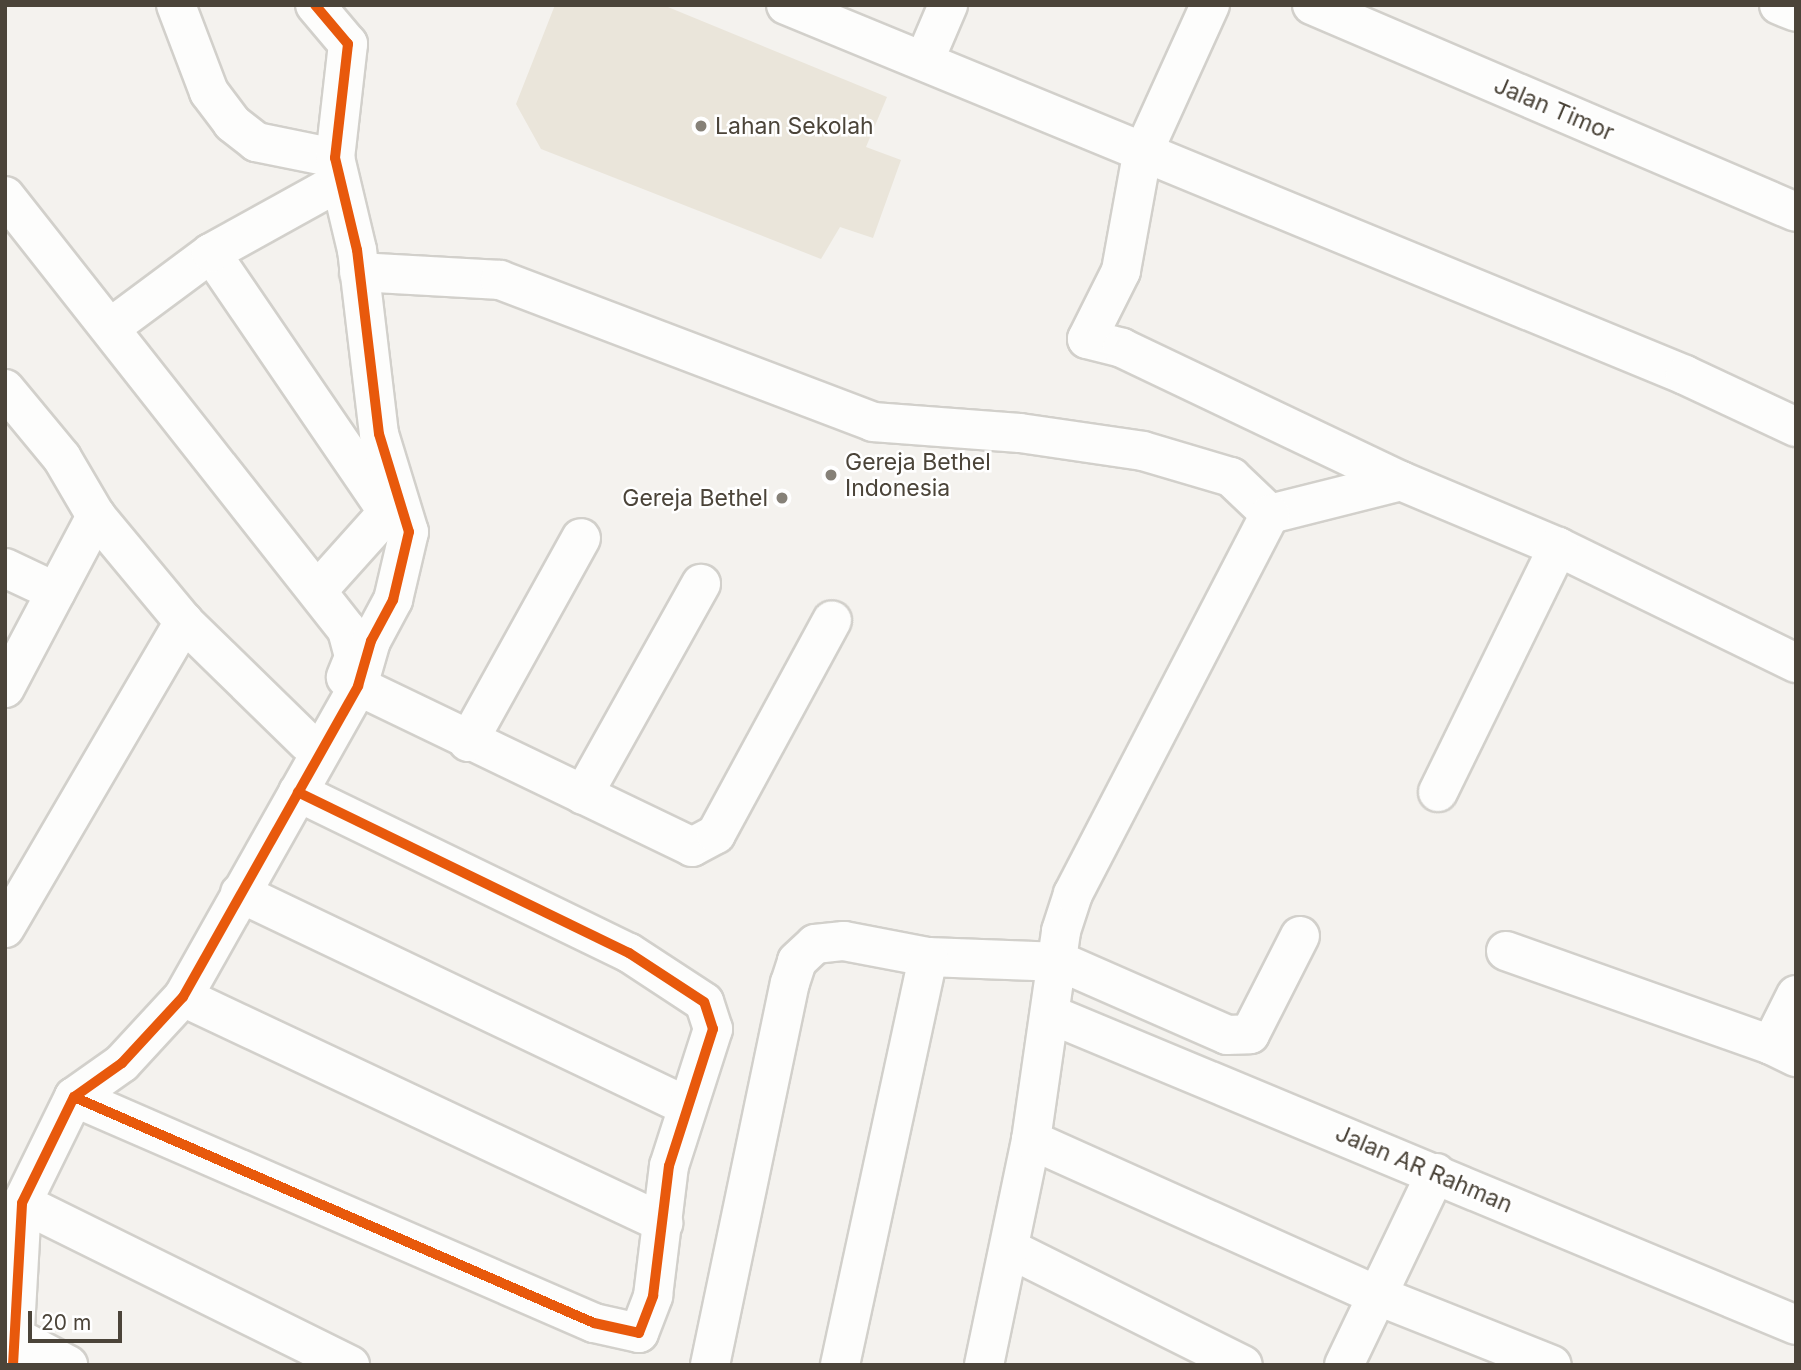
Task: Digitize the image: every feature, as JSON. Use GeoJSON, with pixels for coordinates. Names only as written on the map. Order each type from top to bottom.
{"type":"FeatureCollection","features":[{"type":"Feature","properties":{"kind":"street"},"geometry":{"type":"LineString","coordinates":[[176,5],[209,92],[232,123],[256,142],[337,170]]}},
{"type":"Feature","properties":{"kind":"street"},"geometry":{"type":"LineString","coordinates":[[68,1365],[15,1352],[23,1179],[74,1097],[122,1063],[183,997],[358,686],[371,641],[393,600],[409,533],[379,434],[359,272],[337,170],[348,44],[315,5]]}},
{"type":"Feature","properties":{"kind":"street"},"geometry":{"type":"LineString","coordinates":[[786,5],[925,59],[1142,155],[1353,236],[1796,427]]}},
{"type":"Feature","properties":{"kind":"street"},"geometry":{"type":"LineString","coordinates":[[925,59],[948,5]]}},
{"type":"Feature","properties":{"kind":"street"},"geometry":{"type":"LineString","coordinates":[[1210,5],[1142,155],[1121,271],[1087,339],[1122,348],[1401,481],[1558,547],[1796,663]]}},
{"type":"Feature","properties":{"kind":"street","name":"Jalan Timor"},"geometry":{"type":"LineString","coordinates":[[1312,5],[1796,212]]}},
{"type":"Feature","properties":{"kind":"street"},"geometry":{"type":"LineString","coordinates":[[1779,5],[1796,12]]}},
{"type":"Feature","properties":{"kind":"street"},"geometry":{"type":"LineString","coordinates":[[110,328],[211,253],[337,170]]}},
{"type":"Feature","properties":{"kind":"street"},"geometry":{"type":"LineString","coordinates":[[5,196],[347,630],[354,657],[206,922],[165,975],[122,1063]]}},
{"type":"Feature","properties":{"kind":"street"},"geometry":{"type":"LineString","coordinates":[[211,253],[388,512],[317,591]]}},
{"type":"Feature","properties":{"kind":"street"},"geometry":{"type":"LineString","coordinates":[[359,272],[500,280],[873,422],[1020,433],[1143,451],[1231,477],[1270,514]]}},
{"type":"Feature","properties":{"kind":"street"},"geometry":{"type":"LineString","coordinates":[[5,389],[62,458],[96,516],[184,622],[307,743]]}},
{"type":"Feature","properties":{"kind":"street"},"geometry":{"type":"LineString","coordinates":[[5,421],[62,458]]}},
{"type":"Feature","properties":{"kind":"street"},"geometry":{"type":"LineString","coordinates":[[984,1365],[1031,1140],[1060,962],[1061,931],[1080,873],[1270,514],[1401,481]]}},
{"type":"Feature","properties":{"kind":"street"},"geometry":{"type":"LineString","coordinates":[[5,688],[96,516]]}},
{"type":"Feature","properties":{"kind":"street"},"geometry":{"type":"LineString","coordinates":[[468,743],[581,538]]}},
{"type":"Feature","properties":{"kind":"street"},"geometry":{"type":"LineString","coordinates":[[1438,792],[1558,547]]}},
{"type":"Feature","properties":{"kind":"street"},"geometry":{"type":"LineString","coordinates":[[5,568],[56,592]]}},
{"type":"Feature","properties":{"kind":"street"},"geometry":{"type":"LineString","coordinates":[[583,795],[701,584]]}},
{"type":"Feature","properties":{"kind":"street"},"geometry":{"type":"LineString","coordinates":[[358,686],[468,743],[583,795],[675,843],[704,843],[716,834],[832,620]]}},
{"type":"Feature","properties":{"kind":"street"},"geometry":{"type":"LineString","coordinates":[[5,928],[184,622]]}},
{"type":"Feature","properties":{"kind":"street"},"geometry":{"type":"LineString","coordinates":[[74,1097],[628,1334],[639,1333],[649,1312],[669,1166],[713,1029],[711,1013],[689,989],[629,953],[298,792]]}},
{"type":"Feature","properties":{"kind":"street"},"geometry":{"type":"LineString","coordinates":[[240,893],[687,1106]]}},
{"type":"Feature","properties":{"kind":"street"},"geometry":{"type":"LineString","coordinates":[[710,1365],[797,961],[826,941],[928,957],[1060,962],[1227,1035],[1250,1034],[1300,936]]}},
{"type":"Feature","properties":{"kind":"street"},"geometry":{"type":"LineString","coordinates":[[1506,951],[1784,1051],[1796,995]]}},
{"type":"Feature","properties":{"kind":"street"},"geometry":{"type":"LineString","coordinates":[[840,1365],[928,957]]}},
{"type":"Feature","properties":{"kind":"street"},"geometry":{"type":"LineString","coordinates":[[183,997],[663,1223]]}},
{"type":"Feature","properties":{"kind":"street","name":"Jalan AR Rahman"},"geometry":{"type":"LineString","coordinates":[[1052,1015],[1796,1325]]}},
{"type":"Feature","properties":{"kind":"street"},"geometry":{"type":"LineString","coordinates":[[1031,1140],[1376,1295],[1552,1365]]}},
{"type":"Feature","properties":{"kind":"street"},"geometry":{"type":"LineString","coordinates":[[1344,1365],[1436,1173]]}},
{"type":"Feature","properties":{"kind":"street"},"geometry":{"type":"LineString","coordinates":[[23,1179],[350,1365]]}},
{"type":"Feature","properties":{"kind":"street"},"geometry":{"type":"LineString","coordinates":[[1010,1249],[1243,1365]]}},
{"type":"Feature","properties":{"kind":"shaded area","name":"Lahan Sekolah"},"geometry":{"type":"Polygon","coordinates":[[[555,5],[663,5],[887,97],[866,147],[901,160],[873,238],[840,227],[821,259],[541,149],[516,104],[555,5]]]}},
{"type":"Feature","properties":{"kind":"cycle path"},"geometry":{"type":"LineString","coordinates":[[13,1365],[22,1203],[74,1097],[122,1063],[183,997],[358,686],[371,641],[393,600],[409,532],[379,434],[357,250],[335,158],[348,44],[315,5]]}},
{"type":"Feature","properties":{"kind":"cycle path"},"geometry":{"type":"LineString","coordinates":[[74,1097],[594,1323],[639,1333],[653,1296],[669,1166],[713,1029],[704,1002],[629,953],[298,792]]}},
{"type":"Feature","properties":{"kind":"place","name":"Lahan Sekolah"},"geometry":{"type":"Point","coordinates":[701,126]}},
{"type":"Feature","properties":{"kind":"place","name":"Gereja Bethel Indonesia"},"geometry":{"type":"Point","coordinates":[831,475]}},
{"type":"Feature","properties":{"kind":"place","name":"Gereja Bethel"},"geometry":{"type":"Point","coordinates":[782,498]}}]}
